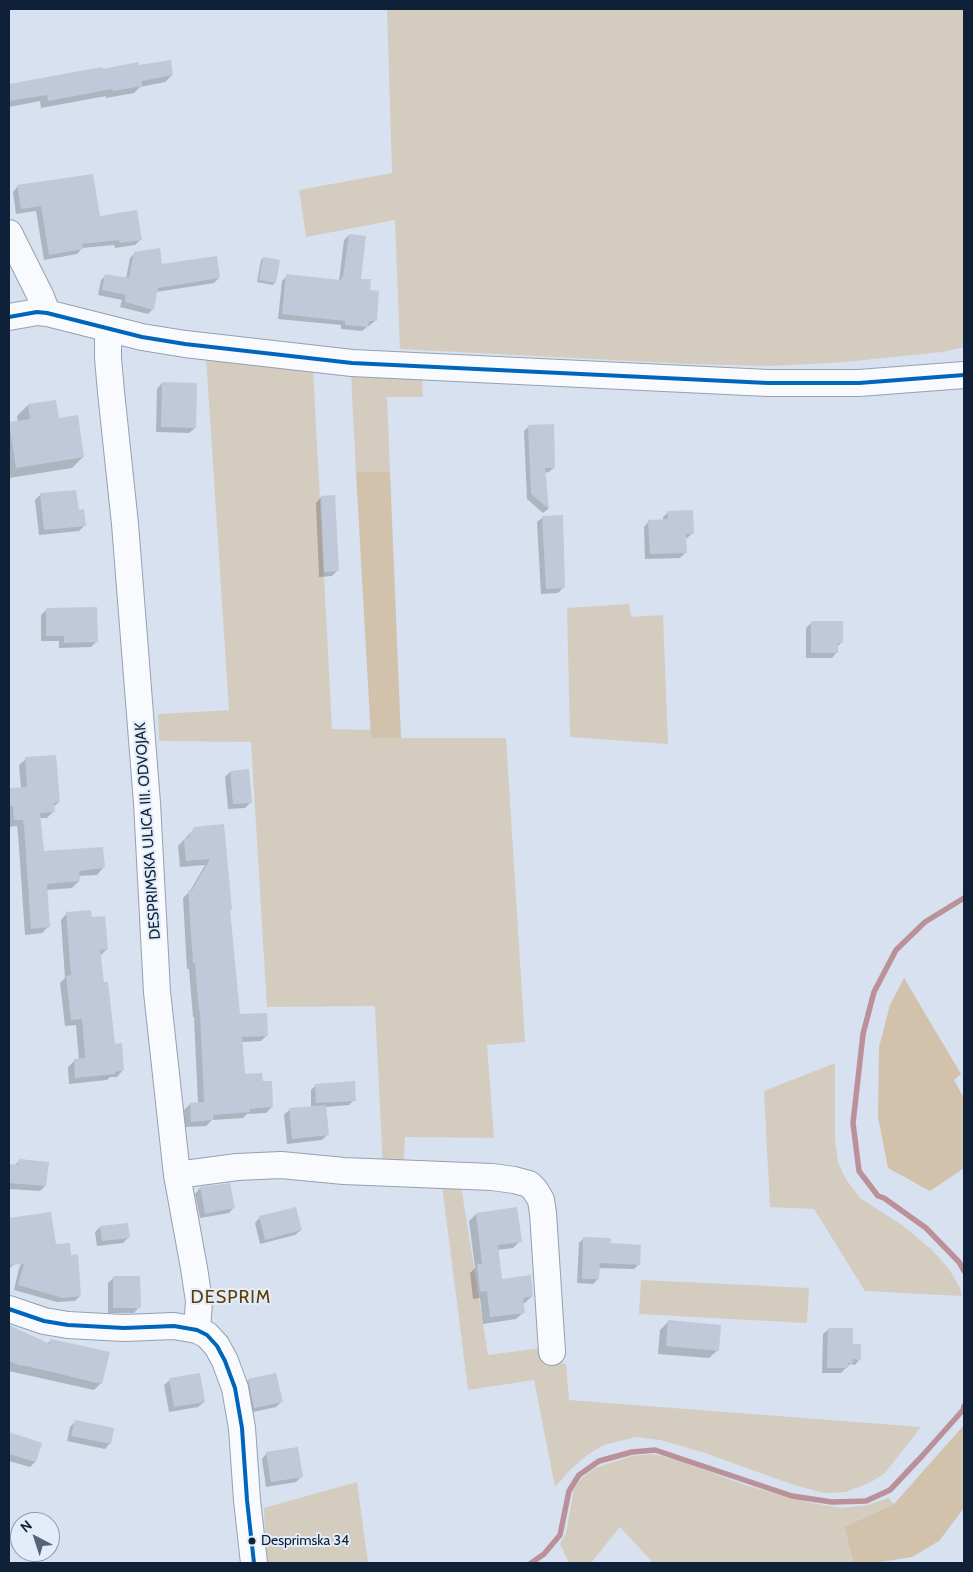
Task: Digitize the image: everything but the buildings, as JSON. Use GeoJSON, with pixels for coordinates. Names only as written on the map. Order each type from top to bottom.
{"type":"FeatureCollection","features":[{"type":"Feature","properties":{"kind":"street"},"geometry":{"type":"LineString","coordinates":[[9,233],[47,313]]}},
{"type":"Feature","properties":{"kind":"street"},"geometry":{"type":"LineString","coordinates":[[9,317],[31,312],[47,313],[142,337],[185,344],[352,363],[768,383],[859,383],[964,375]]}},
{"type":"Feature","properties":{"kind":"street","name":"DESPRIMSKA ULICA III. ODVOJAK"},"geometry":{"type":"LineString","coordinates":[[108,329],[108,358],[125,524],[146,784],[157,992],[176,1175],[199,1301],[197,1330]]}},
{"type":"Feature","properties":{"kind":"street"},"geometry":{"type":"LineString","coordinates":[[176,1175],[237,1167],[281,1165],[492,1177],[529,1184],[536,1190],[541,1200],[543,1214],[552,1352]]}},
{"type":"Feature","properties":{"kind":"street"},"geometry":{"type":"LineString","coordinates":[[9,1309],[44,1321],[68,1326],[124,1328],[174,1326],[197,1330],[207,1335],[217,1346],[225,1361],[235,1388],[242,1428],[246,1500],[254,1563]]}},
{"type":"Feature","properties":{"kind":"shaded area"},"geometry":{"type":"Polygon","coordinates":[[[387,9],[964,9],[964,347],[942,352],[845,362],[772,366],[690,364],[400,349],[395,220],[306,237],[299,190],[392,173],[387,9]]]}},
{"type":"Feature","properties":{"kind":"shaded area"},"geometry":{"type":"Polygon","coordinates":[[[206,357],[313,369],[332,729],[371,730],[371,738],[506,738],[525,1042],[487,1045],[494,1138],[405,1137],[403,1168],[383,1168],[375,1006],[267,1007],[251,742],[159,741],[158,714],[229,710],[206,357]]]}},
{"type":"Feature","properties":{"kind":"shaded area"},"geometry":{"type":"Polygon","coordinates":[[[351,374],[422,378],[423,397],[387,397],[390,472],[356,472],[351,374]]]}},
{"type":"Feature","properties":{"kind":"shaded area"},"geometry":{"type":"Polygon","coordinates":[[[356,472],[390,472],[401,738],[371,738],[356,472]]]}},
{"type":"Feature","properties":{"kind":"shaded area"},"geometry":{"type":"Polygon","coordinates":[[[629,604],[631,617],[663,615],[668,744],[570,737],[567,608],[629,604]]]}},
{"type":"Feature","properties":{"kind":"shaded area"},"geometry":{"type":"Polygon","coordinates":[[[904,978],[961,1074],[954,1080],[964,1098],[964,1168],[930,1191],[888,1168],[878,1117],[879,1047],[890,1005],[904,978]]]}},
{"type":"Feature","properties":{"kind":"shaded area"},"geometry":{"type":"Polygon","coordinates":[[[835,1063],[835,1139],[838,1162],[845,1178],[860,1198],[902,1225],[932,1250],[949,1269],[960,1288],[962,1296],[865,1291],[814,1209],[770,1207],[764,1091],[835,1063]]]}},
{"type":"Feature","properties":{"kind":"shaded area"},"geometry":{"type":"Polygon","coordinates":[[[442,1185],[461,1186],[488,1355],[541,1348],[544,1362],[566,1364],[569,1400],[921,1427],[885,1473],[871,1482],[846,1492],[824,1493],[794,1485],[702,1452],[660,1440],[636,1437],[604,1445],[587,1455],[555,1487],[534,1380],[468,1390],[442,1185]]]}},
{"type":"Feature","properties":{"kind":"shaded area"},"geometry":{"type":"Polygon","coordinates":[[[641,1280],[809,1288],[807,1323],[639,1314],[641,1280]]]}},
{"type":"Feature","properties":{"kind":"shaded area"},"geometry":{"type":"Polygon","coordinates":[[[964,1425],[964,1508],[939,1541],[912,1557],[873,1563],[854,1563],[844,1527],[894,1504],[964,1425]]]}},
{"type":"Feature","properties":{"kind":"shaded area"},"geometry":{"type":"Polygon","coordinates":[[[653,1454],[678,1460],[745,1485],[812,1503],[843,1508],[868,1505],[888,1498],[894,1504],[844,1527],[854,1563],[653,1563],[620,1527],[591,1563],[569,1563],[560,1544],[566,1533],[574,1488],[582,1478],[595,1468],[632,1456],[653,1454]]]}},
{"type":"Feature","properties":{"kind":"shaded area"},"geometry":{"type":"Polygon","coordinates":[[[357,1482],[368,1563],[266,1563],[264,1508],[357,1482]]]}},
{"type":"Feature","properties":{"kind":"waterway"},"geometry":{"type":"LineString","coordinates":[[964,898],[925,922],[896,950],[874,992],[863,1034],[853,1123],[859,1171],[878,1196],[884,1198],[926,1228],[959,1262],[964,1271]]}},
{"type":"Feature","properties":{"kind":"waterway"},"geometry":{"type":"LineString","coordinates":[[531,1563],[544,1554],[560,1535],[569,1491],[579,1475],[599,1461],[632,1452],[655,1450],[792,1496],[832,1502],[866,1501],[890,1490],[963,1410],[964,1406]]}},
{"type":"Feature","properties":{"kind":"transit line"},"geometry":{"type":"LineString","coordinates":[[9,317],[37,312],[47,313],[142,337],[185,344],[352,363],[768,383],[859,383],[964,375]]}},
{"type":"Feature","properties":{"kind":"transit line"},"geometry":{"type":"LineString","coordinates":[[9,1309],[44,1321],[68,1325],[124,1328],[174,1326],[197,1330],[207,1335],[217,1346],[225,1361],[235,1388],[242,1428],[254,1563]]}},
{"type":"Feature","properties":{"kind":"place","name":"Desprimska 34"},"geometry":{"type":"Point","coordinates":[252,1541]}},
{"type":"Feature","properties":{"kind":"district","name":"DESPRIM"},"geometry":{"type":"Point","coordinates":[231,1298]}}]}
